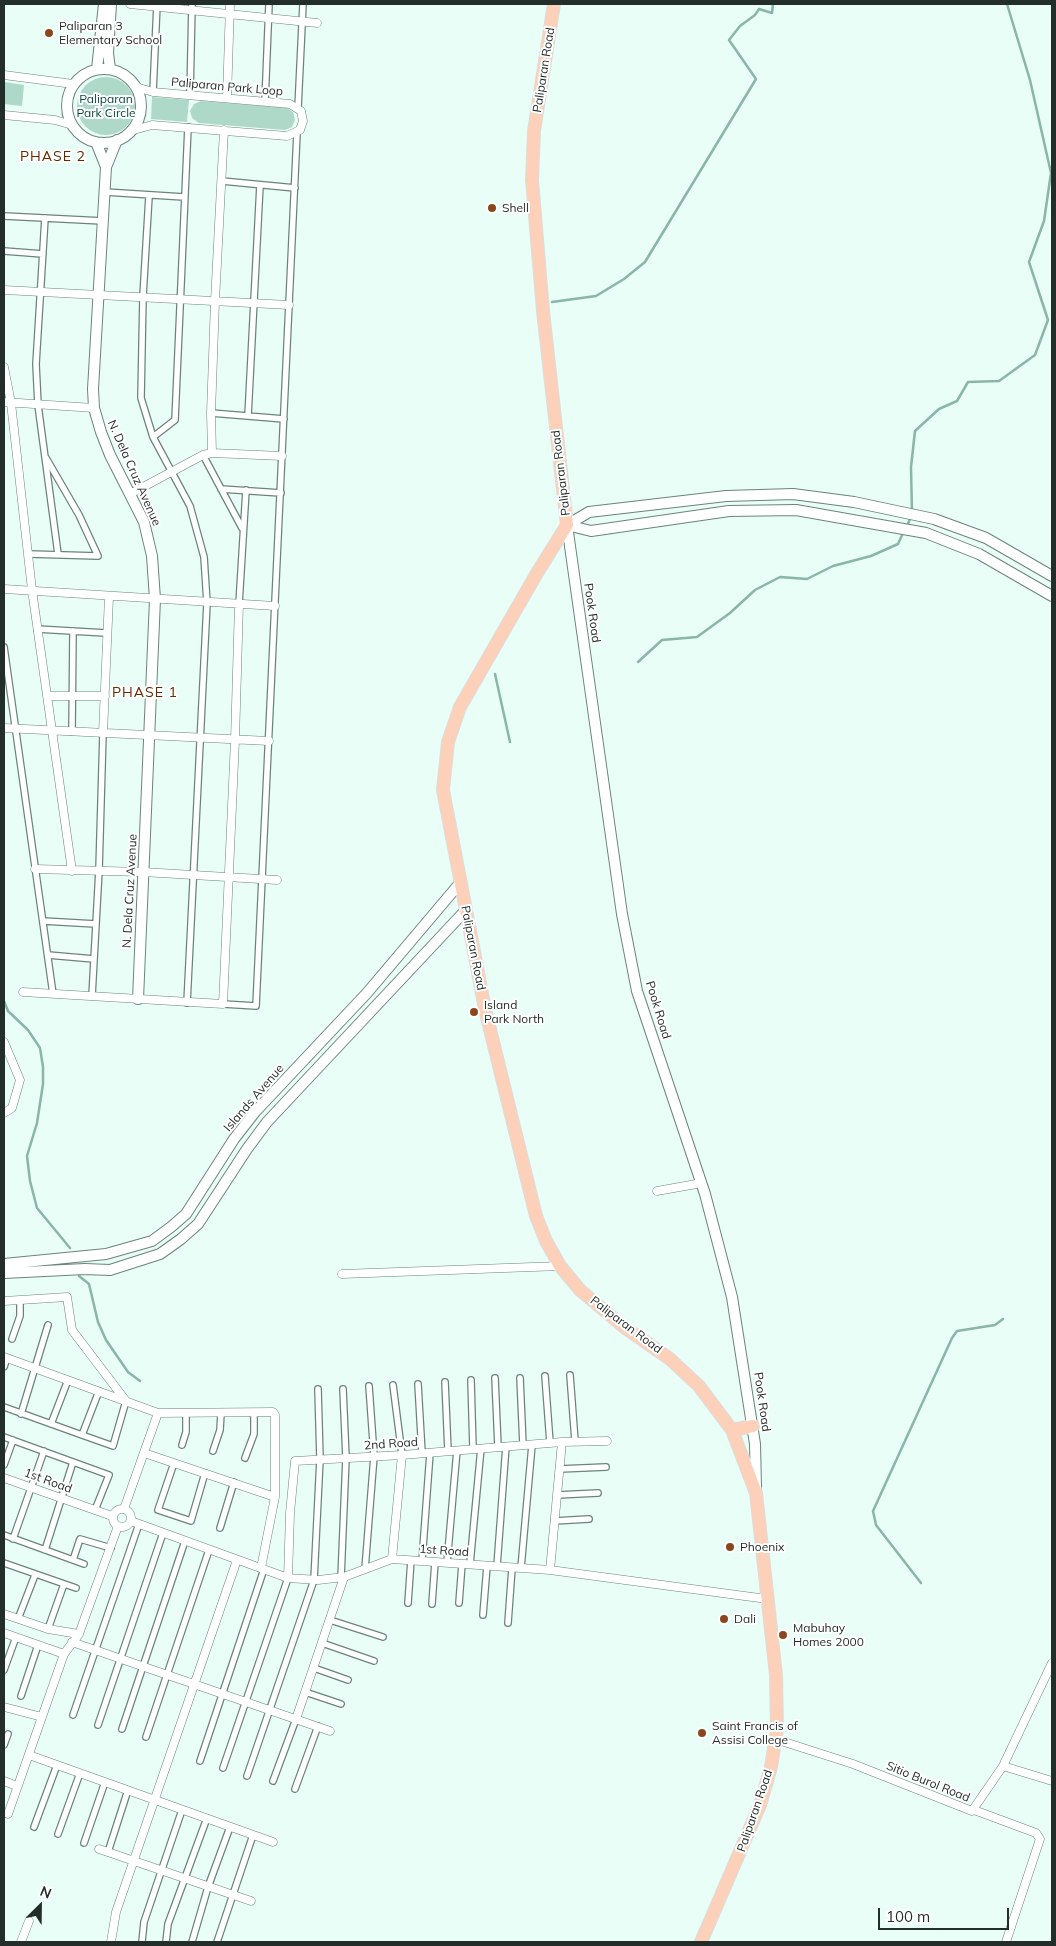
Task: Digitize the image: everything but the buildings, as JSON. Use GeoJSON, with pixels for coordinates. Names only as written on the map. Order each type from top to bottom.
{"type":"FeatureCollection","features":[{"type":"Feature","properties":{"kind":"main road","name":"Paliparan Road"},"geometry":{"type":"LineString","coordinates":[[554,4],[534,131],[532,180],[543,311],[567,525],[460,707],[448,742],[444,790],[465,911],[487,1019],[536,1216],[546,1241],[560,1266],[580,1290],[599,1308],[684,1370],[708,1398],[732,1430],[756,1493],[777,1694],[775,1739],[771,1767],[760,1805],[701,1942]]}},
{"type":"Feature","properties":{"kind":"main road"},"geometry":{"type":"LineString","coordinates":[[732,1430],[753,1426]]}},
{"type":"Feature","properties":{"kind":"street"},"geometry":{"type":"LineString","coordinates":[[96,69],[104,4]]}},
{"type":"Feature","properties":{"kind":"street"},"geometry":{"type":"LineString","coordinates":[[110,69],[108,53],[111,4]]}},
{"type":"Feature","properties":{"kind":"street"},"geometry":{"type":"LineString","coordinates":[[130,4],[192,7],[230,15],[317,23]]}},
{"type":"Feature","properties":{"kind":"street"},"geometry":{"type":"LineString","coordinates":[[227,98],[230,4]]}},
{"type":"Feature","properties":{"kind":"street"},"geometry":{"type":"LineString","coordinates":[[265,102],[269,4]]}},
{"type":"Feature","properties":{"kind":"street"},"geometry":{"type":"LineString","coordinates":[[298,108],[303,4]]}},
{"type":"Feature","properties":{"kind":"street"},"geometry":{"type":"LineString","coordinates":[[154,92],[157,6]]}},
{"type":"Feature","properties":{"kind":"street"},"geometry":{"type":"LineString","coordinates":[[190,95],[192,7]]}},
{"type":"Feature","properties":{"kind":"street"},"geometry":{"type":"LineString","coordinates":[[23,992],[256,1006],[297,133],[287,136],[152,125],[130,131],[117,140],[96,142],[78,133],[68,117],[66,100],[73,84],[80,77],[96,69],[110,69],[125,75],[136,87],[141,110],[130,131]]}},
{"type":"Feature","properties":{"kind":"street"},"geometry":{"type":"LineString","coordinates":[[4,76],[73,84]]}},
{"type":"Feature","properties":{"kind":"street","name":"Paliparan Park Loop"},"geometry":{"type":"LineString","coordinates":[[136,87],[154,92],[290,104],[298,108],[304,121],[297,133]]}},
{"type":"Feature","properties":{"kind":"street"},"geometry":{"type":"LineString","coordinates":[[4,115],[55,120],[72,125]]}},
{"type":"Feature","properties":{"kind":"street"},"geometry":{"type":"LineString","coordinates":[[153,437],[175,420],[188,127]]}},
{"type":"Feature","properties":{"kind":"street"},"geometry":{"type":"LineString","coordinates":[[212,452],[211,413],[215,301],[224,130]]}},
{"type":"Feature","properties":{"kind":"street","name":"N. Dela Cruz Avenue"},"geometry":{"type":"LineString","coordinates":[[117,140],[106,168],[92,389],[94,408],[110,455],[150,539],[155,599],[138,999]]}},
{"type":"Feature","properties":{"kind":"street","name":"N. Dela Cruz Avenue"},"geometry":{"type":"LineString","coordinates":[[96,142],[106,168]]}},
{"type":"Feature","properties":{"kind":"street"},"geometry":{"type":"LineString","coordinates":[[222,181],[295,188]]}},
{"type":"Feature","properties":{"kind":"street"},"geometry":{"type":"LineString","coordinates":[[248,416],[260,185]]}},
{"type":"Feature","properties":{"kind":"street"},"geometry":{"type":"LineString","coordinates":[[104,192],[184,197]]}},
{"type":"Feature","properties":{"kind":"street"},"geometry":{"type":"LineString","coordinates":[[150,196],[143,296],[141,398],[153,437],[190,506],[204,557],[207,603],[186,1003]]}},
{"type":"Feature","properties":{"kind":"street"},"geometry":{"type":"LineString","coordinates":[[4,216],[103,221]]}},
{"type":"Feature","properties":{"kind":"street"},"geometry":{"type":"LineString","coordinates":[[45,218],[36,364],[38,405],[58,554]]}},
{"type":"Feature","properties":{"kind":"street"},"geometry":{"type":"LineString","coordinates":[[4,251],[43,254]]}},
{"type":"Feature","properties":{"kind":"street"},"geometry":{"type":"LineString","coordinates":[[4,290],[289,304]]}},
{"type":"Feature","properties":{"kind":"street"},"geometry":{"type":"LineString","coordinates":[[4,367],[7,402],[29,554],[32,590],[72,871]]}},
{"type":"Feature","properties":{"kind":"street"},"geometry":{"type":"LineString","coordinates":[[7,402],[94,408]]}},
{"type":"Feature","properties":{"kind":"street"},"geometry":{"type":"LineString","coordinates":[[211,413],[284,419]]}},
{"type":"Feature","properties":{"kind":"street"},"geometry":{"type":"LineString","coordinates":[[130,494],[212,452],[282,456]]}},
{"type":"Feature","properties":{"kind":"street"},"geometry":{"type":"LineString","coordinates":[[203,455],[242,528]]}},
{"type":"Feature","properties":{"kind":"street"},"geometry":{"type":"LineString","coordinates":[[29,554],[98,556],[79,515],[45,456]]}},
{"type":"Feature","properties":{"kind":"street"},"geometry":{"type":"LineString","coordinates":[[221,488],[281,493]]}},
{"type":"Feature","properties":{"kind":"street"},"geometry":{"type":"LineString","coordinates":[[223,1004],[236,740],[242,528],[246,490]]}},
{"type":"Feature","properties":{"kind":"street"},"geometry":{"type":"LineString","coordinates":[[567,525],[589,512],[726,496],[793,494],[854,502],[934,519],[986,538],[1052,576]]}},
{"type":"Feature","properties":{"kind":"street"},"geometry":{"type":"LineString","coordinates":[[726,496],[728,511]]}},
{"type":"Feature","properties":{"kind":"street"},"geometry":{"type":"LineString","coordinates":[[567,525],[591,531],[728,511],[796,510],[851,518],[926,533],[979,554],[1052,596]]}},
{"type":"Feature","properties":{"kind":"street","name":"Pook Road"},"geometry":{"type":"LineString","coordinates":[[567,525],[622,914],[638,991],[702,1183],[737,1317],[753,1426],[756,1493]]}},
{"type":"Feature","properties":{"kind":"street"},"geometry":{"type":"LineString","coordinates":[[4,589],[275,606]]}},
{"type":"Feature","properties":{"kind":"street"},"geometry":{"type":"LineString","coordinates":[[92,996],[99,870],[106,633],[109,597]]}},
{"type":"Feature","properties":{"kind":"street"},"geometry":{"type":"LineString","coordinates":[[38,629],[106,633]]}},
{"type":"Feature","properties":{"kind":"street"},"geometry":{"type":"LineString","coordinates":[[72,732],[73,631]]}},
{"type":"Feature","properties":{"kind":"street"},"geometry":{"type":"LineString","coordinates":[[4,647],[53,994]]}},
{"type":"Feature","properties":{"kind":"street"},"geometry":{"type":"LineString","coordinates":[[47,696],[72,698],[105,696]]}},
{"type":"Feature","properties":{"kind":"street"},"geometry":{"type":"LineString","coordinates":[[4,728],[103,732],[150,737],[269,741]]}},
{"type":"Feature","properties":{"kind":"street"},"geometry":{"type":"LineString","coordinates":[[35,870],[99,870],[277,880]]}},
{"type":"Feature","properties":{"kind":"street","name":"Islands Avenue"},"geometry":{"type":"LineString","coordinates":[[4,1264],[106,1254],[152,1241],[172,1227],[186,1214],[234,1139],[255,1112],[367,993],[460,883]]}},
{"type":"Feature","properties":{"kind":"street","name":"Islands Avenue"},"geometry":{"type":"LineString","coordinates":[[4,1273],[85,1268],[110,1270],[160,1254],[181,1239],[198,1224],[247,1148],[267,1122],[465,911]]}},
{"type":"Feature","properties":{"kind":"street"},"geometry":{"type":"LineString","coordinates":[[42,921],[96,924]]}},
{"type":"Feature","properties":{"kind":"street"},"geometry":{"type":"LineString","coordinates":[[48,955],[94,959]]}},
{"type":"Feature","properties":{"kind":"street"},"geometry":{"type":"LineString","coordinates":[[4,1042],[20,1080],[12,1108],[4,1113]]}},
{"type":"Feature","properties":{"kind":"street"},"geometry":{"type":"LineString","coordinates":[[657,1191],[702,1183]]}},
{"type":"Feature","properties":{"kind":"street"},"geometry":{"type":"LineString","coordinates":[[342,1274],[560,1266]]}},
{"type":"Feature","properties":{"kind":"street"},"geometry":{"type":"LineString","coordinates":[[4,1301],[67,1297],[72,1330],[126,1401]]}},
{"type":"Feature","properties":{"kind":"street"},"geometry":{"type":"LineString","coordinates":[[12,1339],[20,1316],[20,1301]]}},
{"type":"Feature","properties":{"kind":"street"},"geometry":{"type":"LineString","coordinates":[[22,1414],[48,1326]]}},
{"type":"Feature","properties":{"kind":"street"},"geometry":{"type":"LineString","coordinates":[[4,1367],[6,1357],[158,1412],[186,1414],[272,1411],[275,1415],[275,1497],[262,1569],[200,1761]]}},
{"type":"Feature","properties":{"kind":"street"},"geometry":{"type":"LineString","coordinates":[[570,1375],[575,1441]]}},
{"type":"Feature","properties":{"kind":"street"},"geometry":{"type":"LineString","coordinates":[[545,1376],[550,1443]]}},
{"type":"Feature","properties":{"kind":"street"},"geometry":{"type":"LineString","coordinates":[[495,1378],[502,1447],[497,1566]]}},
{"type":"Feature","properties":{"kind":"street"},"geometry":{"type":"LineString","coordinates":[[520,1378],[523,1445]]}},
{"type":"Feature","properties":{"kind":"street"},"geometry":{"type":"LineString","coordinates":[[51,1424],[68,1380]]}},
{"type":"Feature","properties":{"kind":"street"},"geometry":{"type":"LineString","coordinates":[[458,1603],[466,1564],[477,1449],[471,1380]]}},
{"type":"Feature","properties":{"kind":"street"},"geometry":{"type":"LineString","coordinates":[[444,1382],[452,1451],[447,1563]]}},
{"type":"Feature","properties":{"kind":"street"},"geometry":{"type":"LineString","coordinates":[[418,1384],[426,1453],[422,1561]]}},
{"type":"Feature","properties":{"kind":"street"},"geometry":{"type":"LineString","coordinates":[[392,1559],[402,1455],[394,1385]]}},
{"type":"Feature","properties":{"kind":"street"},"geometry":{"type":"LineString","coordinates":[[365,1569],[374,1456],[369,1386]]}},
{"type":"Feature","properties":{"kind":"street"},"geometry":{"type":"LineString","coordinates":[[273,1781],[314,1668],[342,1577],[346,1458],[343,1389]]}},
{"type":"Feature","properties":{"kind":"street"},"geometry":{"type":"LineString","coordinates":[[247,1776],[314,1580],[320,1459],[318,1390]]}},
{"type":"Feature","properties":{"kind":"street"},"geometry":{"type":"LineString","coordinates":[[82,1435],[98,1391]]}},
{"type":"Feature","properties":{"kind":"street"},"geometry":{"type":"LineString","coordinates":[[4,1407],[114,1446],[126,1401]]}},
{"type":"Feature","properties":{"kind":"street"},"geometry":{"type":"LineString","coordinates":[[124,1508],[158,1412]]}},
{"type":"Feature","properties":{"kind":"street"},"geometry":{"type":"LineString","coordinates":[[245,1458],[254,1434],[254,1412]]}},
{"type":"Feature","properties":{"kind":"street"},"geometry":{"type":"LineString","coordinates":[[213,1451],[220,1430],[220,1413]]}},
{"type":"Feature","properties":{"kind":"street"},"geometry":{"type":"LineString","coordinates":[[182,1445],[186,1432],[186,1414]]}},
{"type":"Feature","properties":{"kind":"street"},"geometry":{"type":"LineString","coordinates":[[4,1437],[109,1475],[95,1510]]}},
{"type":"Feature","properties":{"kind":"street"},"geometry":{"type":"LineString","coordinates":[[4,1465],[13,1440]]}},
{"type":"Feature","properties":{"kind":"street","name":"2nd Road"},"geometry":{"type":"LineString","coordinates":[[288,1578],[294,1461],[402,1455],[575,1441],[607,1441]]}},
{"type":"Feature","properties":{"kind":"street"},"geometry":{"type":"LineString","coordinates":[[550,1570],[562,1442]]}},
{"type":"Feature","properties":{"kind":"street"},"geometry":{"type":"LineString","coordinates":[[508,1622],[532,1445]]}},
{"type":"Feature","properties":{"kind":"street"},"geometry":{"type":"LineString","coordinates":[[13,1539],[44,1451]]}},
{"type":"Feature","properties":{"kind":"street"},"geometry":{"type":"LineString","coordinates":[[144,1453],[275,1497]]}},
{"type":"Feature","properties":{"kind":"street"},"geometry":{"type":"LineString","coordinates":[[44,1550],[73,1462]]}},
{"type":"Feature","properties":{"kind":"street"},"geometry":{"type":"LineString","coordinates":[[174,1463],[158,1510],[192,1521],[205,1473]]}},
{"type":"Feature","properties":{"kind":"street"},"geometry":{"type":"LineString","coordinates":[[559,1469],[606,1467]]}},
{"type":"Feature","properties":{"kind":"street","name":"1st Road"},"geometry":{"type":"LineString","coordinates":[[4,1478],[112,1516]]}},
{"type":"Feature","properties":{"kind":"street"},"geometry":{"type":"LineString","coordinates":[[220,1528],[234,1482]]}},
{"type":"Feature","properties":{"kind":"street"},"geometry":{"type":"LineString","coordinates":[[557,1495],[598,1493]]}},
{"type":"Feature","properties":{"kind":"street"},"geometry":{"type":"LineString","coordinates":[[124,1508],[130,1513],[131,1521],[126,1526],[118,1526],[112,1516],[117,1510],[124,1508]]}},
{"type":"Feature","properties":{"kind":"street"},"geometry":{"type":"LineString","coordinates":[[554,1521],[589,1519]]}},
{"type":"Feature","properties":{"kind":"street","name":"1st Road"},"geometry":{"type":"LineString","coordinates":[[131,1521],[288,1578],[314,1580],[342,1577],[392,1559],[550,1570],[767,1599]]}},
{"type":"Feature","properties":{"kind":"street"},"geometry":{"type":"LineString","coordinates":[[73,1716],[139,1524]]}},
{"type":"Feature","properties":{"kind":"street"},"geometry":{"type":"LineString","coordinates":[[8,1814],[64,1654],[79,1634],[118,1526]]}},
{"type":"Feature","properties":{"kind":"street"},"geometry":{"type":"LineString","coordinates":[[98,1725],[163,1533]]}},
{"type":"Feature","properties":{"kind":"street"},"geometry":{"type":"LineString","coordinates":[[4,1535],[84,1564]]}},
{"type":"Feature","properties":{"kind":"street"},"geometry":{"type":"LineString","coordinates":[[73,1560],[80,1538],[111,1548]]}},
{"type":"Feature","properties":{"kind":"street"},"geometry":{"type":"LineString","coordinates":[[122,1729],[185,1541]]}},
{"type":"Feature","properties":{"kind":"street"},"geometry":{"type":"LineString","coordinates":[[146,1737],[209,1550]]}},
{"type":"Feature","properties":{"kind":"street"},"geometry":{"type":"LineString","coordinates":[[111,1942],[116,1912],[237,1560]]}},
{"type":"Feature","properties":{"kind":"street"},"geometry":{"type":"LineString","coordinates":[[408,1603],[411,1560]]}},
{"type":"Feature","properties":{"kind":"street"},"geometry":{"type":"LineString","coordinates":[[432,1604],[435,1562]]}},
{"type":"Feature","properties":{"kind":"street"},"geometry":{"type":"LineString","coordinates":[[4,1564],[76,1588]]}},
{"type":"Feature","properties":{"kind":"street"},"geometry":{"type":"LineString","coordinates":[[483,1615],[487,1566]]}},
{"type":"Feature","properties":{"kind":"street"},"geometry":{"type":"LineString","coordinates":[[18,1619],[35,1575]]}},
{"type":"Feature","properties":{"kind":"street"},"geometry":{"type":"LineString","coordinates":[[223,1768],[288,1578]]}},
{"type":"Feature","properties":{"kind":"street"},"geometry":{"type":"LineString","coordinates":[[48,1630],[64,1584]]}},
{"type":"Feature","properties":{"kind":"street"},"geometry":{"type":"LineString","coordinates":[[4,1614],[48,1630],[79,1634]]}},
{"type":"Feature","properties":{"kind":"street"},"geometry":{"type":"LineString","coordinates":[[330,1620],[382,1637]]}},
{"type":"Feature","properties":{"kind":"street"},"geometry":{"type":"LineString","coordinates":[[4,1633],[64,1654]]}},
{"type":"Feature","properties":{"kind":"street"},"geometry":{"type":"LineString","coordinates":[[4,1670],[16,1637]]}},
{"type":"Feature","properties":{"kind":"street"},"geometry":{"type":"LineString","coordinates":[[72,1642],[330,1730]]}},
{"type":"Feature","properties":{"kind":"street"},"geometry":{"type":"LineString","coordinates":[[322,1643],[374,1661]]}},
{"type":"Feature","properties":{"kind":"street"},"geometry":{"type":"LineString","coordinates":[[21,1696],[38,1645]]}},
{"type":"Feature","properties":{"kind":"street","name":"Sitio Burol Road"},"geometry":{"type":"LineString","coordinates":[[775,1739],[854,1764],[974,1810],[1003,1766],[1052,1663]]}},
{"type":"Feature","properties":{"kind":"street"},"geometry":{"type":"LineString","coordinates":[[314,1668],[348,1680]]}},
{"type":"Feature","properties":{"kind":"street"},"geometry":{"type":"LineString","coordinates":[[305,1692],[341,1704]]}},
{"type":"Feature","properties":{"kind":"street"},"geometry":{"type":"LineString","coordinates":[[4,1707],[42,1717]]}},
{"type":"Feature","properties":{"kind":"street"},"geometry":{"type":"LineString","coordinates":[[295,1789],[318,1726]]}},
{"type":"Feature","properties":{"kind":"street"},"geometry":{"type":"LineString","coordinates":[[4,1745],[8,1734]]}},
{"type":"Feature","properties":{"kind":"street"},"geometry":{"type":"LineString","coordinates":[[30,1755],[274,1842]]}},
{"type":"Feature","properties":{"kind":"street"},"geometry":{"type":"LineString","coordinates":[[34,1828],[57,1765]]}},
{"type":"Feature","properties":{"kind":"street"},"geometry":{"type":"LineString","coordinates":[[1003,1766],[1052,1781]]}},
{"type":"Feature","properties":{"kind":"street"},"geometry":{"type":"LineString","coordinates":[[58,1834],[80,1773]]}},
{"type":"Feature","properties":{"kind":"street"},"geometry":{"type":"LineString","coordinates":[[4,1781],[17,1786]]}},
{"type":"Feature","properties":{"kind":"street"},"geometry":{"type":"LineString","coordinates":[[84,1843],[105,1782]]}},
{"type":"Feature","properties":{"kind":"street"},"geometry":{"type":"LineString","coordinates":[[108,1852],[128,1790]]}},
{"type":"Feature","properties":{"kind":"street"},"geometry":{"type":"LineString","coordinates":[[142,1942],[144,1922],[182,1810]]}},
{"type":"Feature","properties":{"kind":"street"},"geometry":{"type":"LineString","coordinates":[[974,1810],[1036,1833],[1040,1839],[1006,1942]]}},
{"type":"Feature","properties":{"kind":"street"},"geometry":{"type":"LineString","coordinates":[[166,1942],[168,1924],[206,1818]]}},
{"type":"Feature","properties":{"kind":"street"},"geometry":{"type":"LineString","coordinates":[[192,1942],[208,1886],[230,1827]]}},
{"type":"Feature","properties":{"kind":"street"},"geometry":{"type":"LineString","coordinates":[[217,1942],[253,1835]]}},
{"type":"Feature","properties":{"kind":"street"},"geometry":{"type":"LineString","coordinates":[[99,1849],[251,1901]]}},
{"type":"Feature","properties":{"kind":"street"},"geometry":{"type":"LineString","coordinates":[[21,1942],[29,1920]]}},
{"type":"Feature","properties":{"kind":"green space","name":"Paliparan Park Circle"},"geometry":{"type":"Polygon","coordinates":[[[106,77],[122,82],[130,90],[135,106],[130,122],[122,130],[106,135],[90,130],[82,122],[77,106],[82,90],[90,82],[106,77]]]}},
{"type":"Feature","properties":{"kind":"green space"},"geometry":{"type":"Polygon","coordinates":[[[4,82],[24,85],[22,106],[4,104],[4,82]]]}},
{"type":"Feature","properties":{"kind":"green space"},"geometry":{"type":"Polygon","coordinates":[[[152,97],[189,100],[187,122],[151,119],[152,97]]]}},
{"type":"Feature","properties":{"kind":"green space"},"geometry":{"type":"Polygon","coordinates":[[[201,101],[287,108],[293,112],[295,120],[292,127],[285,130],[199,123],[192,118],[190,111],[194,104],[201,101]]]}},
{"type":"Feature","properties":{"kind":"waterway"},"geometry":{"type":"LineString","coordinates":[[552,302],[596,296],[624,279],[645,262],[756,79],[729,40],[740,26],[755,15],[759,9],[772,13],[773,4]]}},
{"type":"Feature","properties":{"kind":"waterway"},"geometry":{"type":"LineString","coordinates":[[912,512],[911,467],[915,431],[939,409],[957,401],[968,382],[999,381],[1035,355],[1048,320],[1029,262],[1044,221],[1051,173],[1030,80],[1007,4]]}},
{"type":"Feature","properties":{"kind":"waterway"},"geometry":{"type":"LineString","coordinates":[[906,528],[911,517]]}},
{"type":"Feature","properties":{"kind":"waterway"},"geometry":{"type":"LineString","coordinates":[[638,662],[662,640],[697,637],[730,613],[755,590],[780,577],[807,579],[833,566],[871,556],[898,544],[903,533]]}},
{"type":"Feature","properties":{"kind":"waterway"},"geometry":{"type":"LineString","coordinates":[[495,674],[510,742]]}},
{"type":"Feature","properties":{"kind":"waterway"},"geometry":{"type":"LineString","coordinates":[[4,1001],[8,1011],[28,1030],[40,1048],[43,1084],[37,1123],[27,1156],[30,1181],[37,1208],[70,1248]]}},
{"type":"Feature","properties":{"kind":"waterway"},"geometry":{"type":"LineString","coordinates":[[79,1276],[89,1284],[98,1322],[106,1340],[128,1372],[140,1381]]}},
{"type":"Feature","properties":{"kind":"waterway"},"geometry":{"type":"LineString","coordinates":[[921,1583],[876,1525],[873,1511],[952,1338],[957,1331],[995,1325],[1003,1319]]}},
{"type":"Feature","properties":{"kind":"place","name":"Paliparan 3 Elementary School"},"geometry":{"type":"Point","coordinates":[49,33]}},
{"type":"Feature","properties":{"kind":"place","name":"Shell"},"geometry":{"type":"Point","coordinates":[492,208]}},
{"type":"Feature","properties":{"kind":"place","name":"Island Park North"},"geometry":{"type":"Point","coordinates":[474,1012]}},
{"type":"Feature","properties":{"kind":"place","name":"Phoenix"},"geometry":{"type":"Point","coordinates":[730,1547]}},
{"type":"Feature","properties":{"kind":"place","name":"Dali"},"geometry":{"type":"Point","coordinates":[724,1619]}},
{"type":"Feature","properties":{"kind":"place","name":"Mabuhay Homes 2000"},"geometry":{"type":"Point","coordinates":[783,1635]}},
{"type":"Feature","properties":{"kind":"place","name":"Saint Francis of Assisi College"},"geometry":{"type":"Point","coordinates":[702,1733]}},
{"type":"Feature","properties":{"kind":"district","name":"PHASE 2"},"geometry":{"type":"Point","coordinates":[53,157]}},
{"type":"Feature","properties":{"kind":"district","name":"PHASE 1"},"geometry":{"type":"Point","coordinates":[145,693]}}]}
